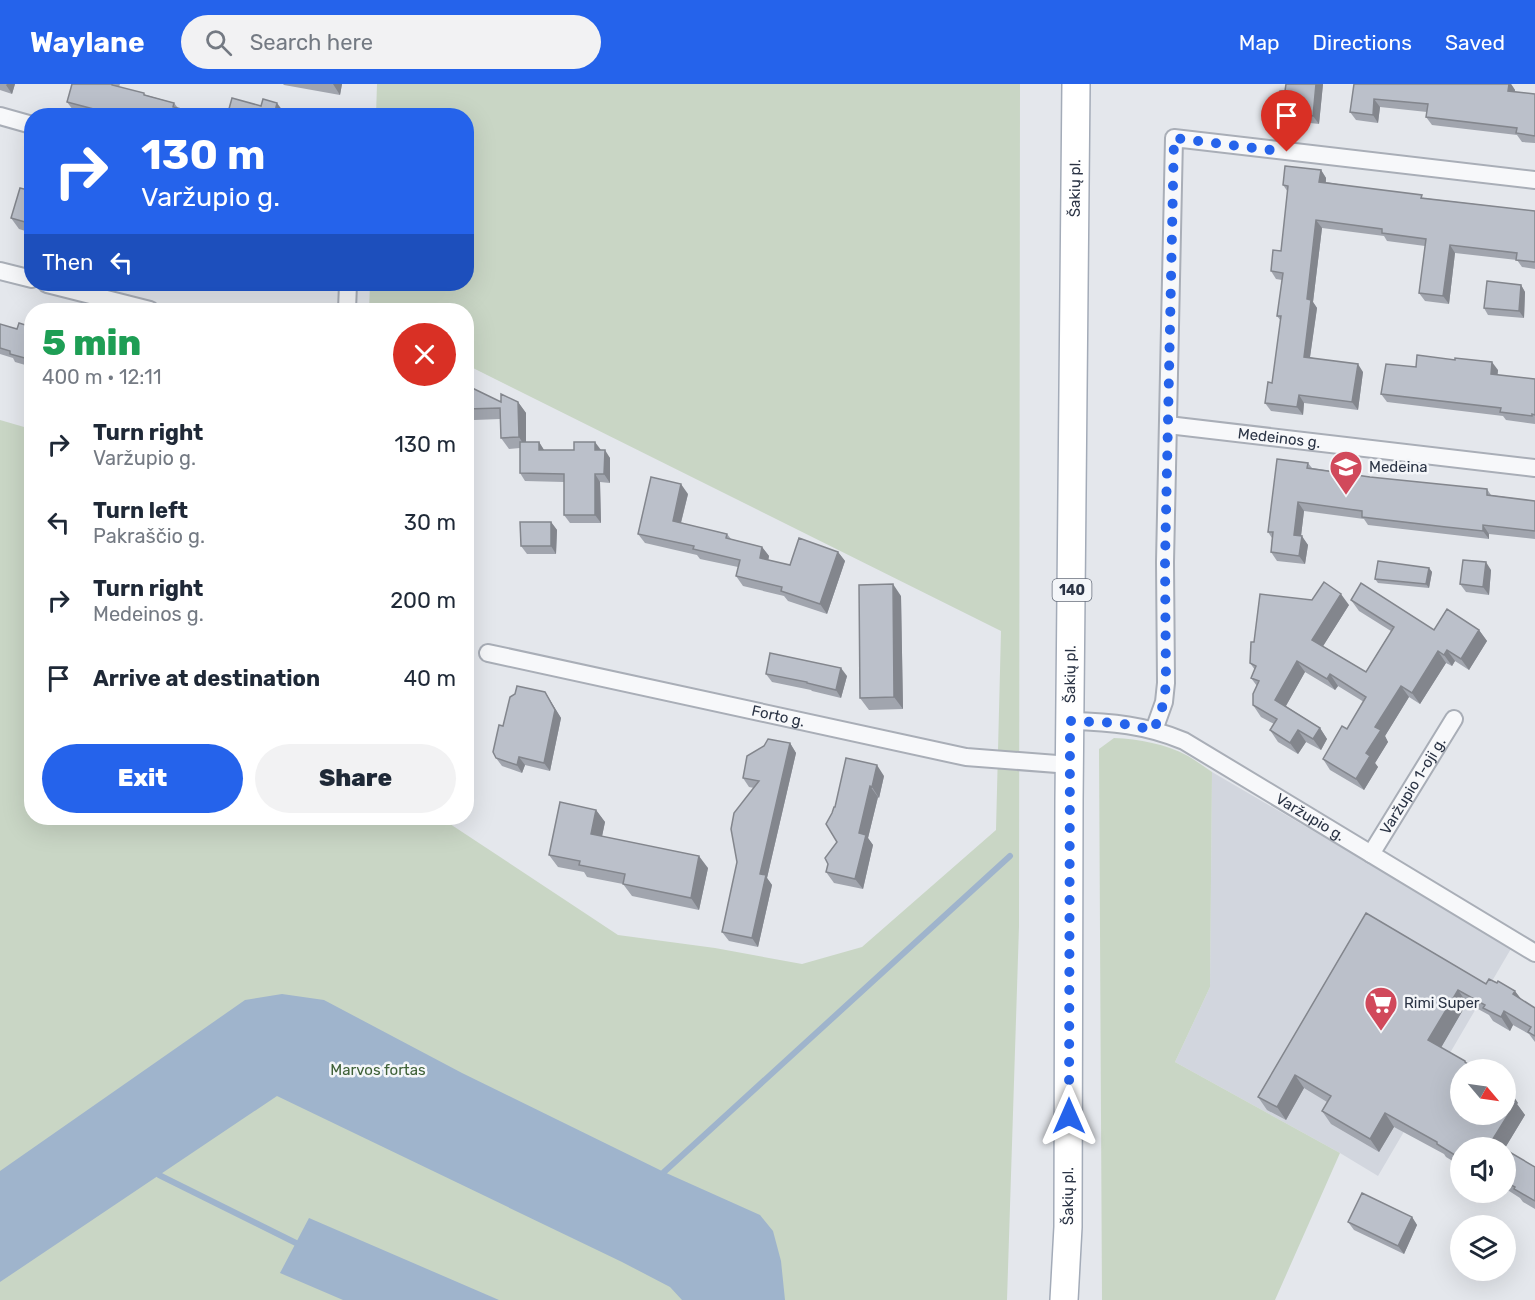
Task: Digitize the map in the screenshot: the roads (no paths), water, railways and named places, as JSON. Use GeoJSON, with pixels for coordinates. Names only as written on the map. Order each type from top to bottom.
{"type":"FeatureCollection","features":[{"type":"Feature","properties":{"kind":"main road","name":"Šakių pl."},"geometry":{"type":"LineString","coordinates":[[1064,1300],[1068,1227],[1076,84]]}},
{"type":"Feature","properties":{"kind":"street"},"geometry":{"type":"LineString","coordinates":[[0,116],[24,123]]}},
{"type":"Feature","properties":{"kind":"street"},"geometry":{"type":"LineString","coordinates":[[1154,730],[1164,702],[1166,683],[1165,562],[1174,138],[1535,180]]}},
{"type":"Feature","properties":{"kind":"street"},"geometry":{"type":"LineString","coordinates":[[0,271],[24,277]]}},
{"type":"Feature","properties":{"kind":"street"},"geometry":{"type":"LineString","coordinates":[[75,291],[122,303]]}},
{"type":"Feature","properties":{"kind":"street","name":"Medeinos g."},"geometry":{"type":"LineString","coordinates":[[1168,425],[1535,468]]}},
{"type":"Feature","properties":{"kind":"street","name":"Forto g."},"geometry":{"type":"LineString","coordinates":[[488,653],[966,757],[1070,765]]}},
{"type":"Feature","properties":{"kind":"street","name":"Varžupio 1-oji g."},"geometry":{"type":"LineString","coordinates":[[1371,854],[1454,719]]}},
{"type":"Feature","properties":{"kind":"street","name":"Varžupio g."},"geometry":{"type":"LineString","coordinates":[[1070,721],[1119,723],[1154,730],[1184,741],[1535,953]]}},
{"type":"Feature","properties":{"kind":"water"},"geometry":{"type":"Polygon","coordinates":[[[282,994],[324,1000],[462,1073],[664,1172],[760,1215],[773,1231],[781,1261],[785,1300],[682,1300],[670,1287],[622,1262],[277,1096],[0,1282],[0,1171],[245,1000],[282,994]]]}},
{"type":"Feature","properties":{"kind":"water"},"geometry":{"type":"Polygon","coordinates":[[[309,1218],[499,1300],[343,1300],[280,1273],[309,1218]]]}},
{"type":"Feature","properties":{"kind":"waterway"},"geometry":{"type":"LineString","coordinates":[[664,1172],[1010,856]]}},
{"type":"Feature","properties":{"kind":"waterway"},"geometry":{"type":"LineString","coordinates":[[159,1175],[296,1243]]}},
{"type":"Feature","properties":{"kind":"place","name":"Medeina"},"geometry":{"type":"Point","coordinates":[1346,496]}},
{"type":"Feature","properties":{"kind":"place","name":"Rimi Super"},"geometry":{"type":"Point","coordinates":[1381,1032]}},
{"type":"Feature","properties":{"kind":"park label","name":"Marvos fortas"},"geometry":{"type":"Point","coordinates":[378,1070]}}]}
